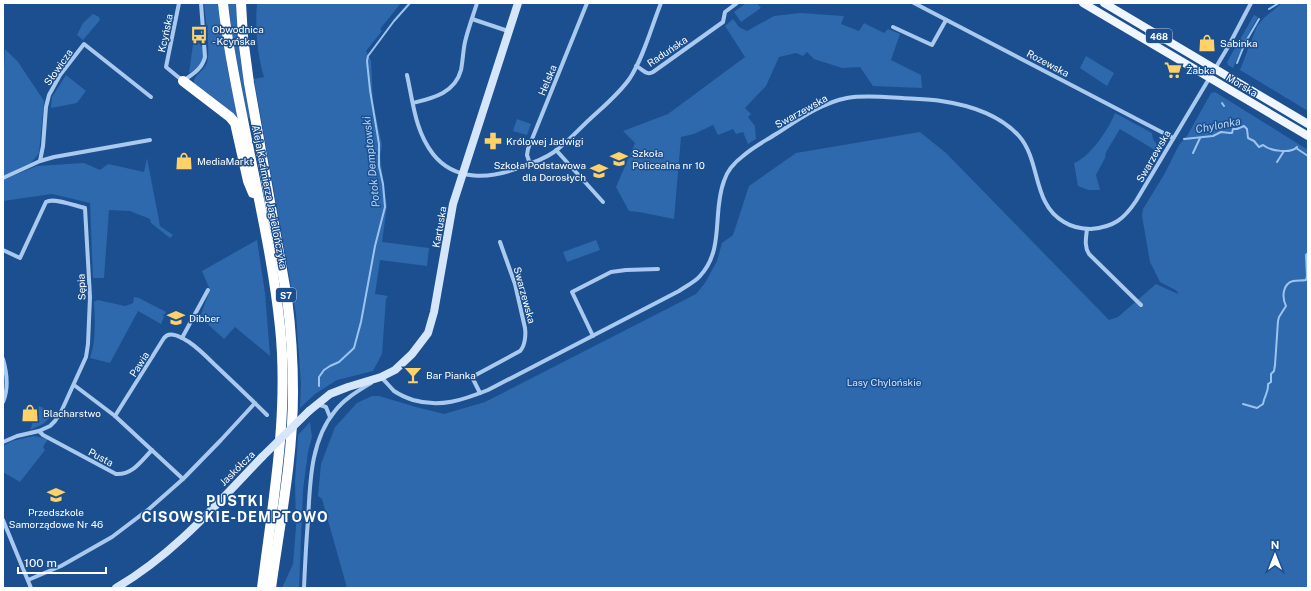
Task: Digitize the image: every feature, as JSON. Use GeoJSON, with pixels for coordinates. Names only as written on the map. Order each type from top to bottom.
{"type":"FeatureCollection","features":[{"type":"Feature","properties":{"kind":"highway","name":"Aleja Kazimierza Jagiellończyka"},"geometry":{"type":"LineString","coordinates":[[223,3],[229,51],[261,211],[278,309],[282,343],[283,416],[262,588]]}},
{"type":"Feature","properties":{"kind":"highway","name":"Aleja Kazimierza Jagiellończyka"},"geometry":{"type":"LineString","coordinates":[[241,3],[246,59],[287,298],[293,365],[290,446],[271,588]]}},
{"type":"Feature","properties":{"kind":"highway"},"geometry":{"type":"LineString","coordinates":[[184,81],[230,117],[235,123],[248,181],[261,211]]}},
{"type":"Feature","properties":{"kind":"main road","name":"Morska"},"geometry":{"type":"LineString","coordinates":[[1083,3],[1308,136]]}},
{"type":"Feature","properties":{"kind":"main road","name":"Morska"},"geometry":{"type":"LineString","coordinates":[[1104,3],[1308,124]]}},
{"type":"Feature","properties":{"kind":"street","name":"Kcyńska"},"geometry":{"type":"LineString","coordinates":[[179,3],[166,66],[184,81]]}},
{"type":"Feature","properties":{"kind":"street"},"geometry":{"type":"LineString","coordinates":[[184,81],[198,70],[203,64],[205,57],[201,3]]}},
{"type":"Feature","properties":{"kind":"street"},"geometry":{"type":"LineString","coordinates":[[413,103],[442,94],[458,79],[466,40],[477,3]]}},
{"type":"Feature","properties":{"kind":"street","name":"Kartuska"},"geometry":{"type":"LineString","coordinates":[[304,588],[309,492],[318,439],[330,417],[340,404],[381,377],[395,370],[405,362],[419,346],[428,332],[434,312],[452,209],[462,173],[518,3]]}},
{"type":"Feature","properties":{"kind":"street","name":"Helska"},"geometry":{"type":"LineString","coordinates":[[530,164],[527,155],[528,149],[587,3]]}},
{"type":"Feature","properties":{"kind":"street"},"geometry":{"type":"LineString","coordinates":[[636,66],[661,3]]}},
{"type":"Feature","properties":{"kind":"street","name":"Raduńska"},"geometry":{"type":"LineString","coordinates":[[407,75],[418,126],[427,146],[434,156],[447,168],[462,173],[476,176],[495,175],[530,164],[556,150],[614,98],[636,66],[641,68],[646,73],[649,74],[653,72],[723,22],[725,12],[737,3]]}},
{"type":"Feature","properties":{"kind":"street","name":"Rozewska"},"geometry":{"type":"LineString","coordinates":[[914,3],[1173,138]]}},
{"type":"Feature","properties":{"kind":"street","name":"Swarzewska"},"geometry":{"type":"LineString","coordinates":[[381,377],[398,394],[406,398],[426,404],[452,403],[480,393],[679,291],[700,277],[706,269],[715,250],[720,192],[724,180],[734,164],[751,150],[814,111],[827,104],[845,98],[868,96],[939,100],[992,115],[1011,128],[1025,144],[1033,162],[1043,199],[1052,214],[1066,224],[1087,229],[1108,226],[1127,214],[1136,201],[1252,3]]}},
{"type":"Feature","properties":{"kind":"street"},"geometry":{"type":"LineString","coordinates":[[472,19],[508,31]]}},
{"type":"Feature","properties":{"kind":"street"},"geometry":{"type":"LineString","coordinates":[[894,27],[932,45],[946,20]]}},
{"type":"Feature","properties":{"kind":"street","name":"Słowicza"},"geometry":{"type":"LineString","coordinates":[[40,161],[43,146],[46,107],[49,95],[60,75],[84,44],[151,97]]}},
{"type":"Feature","properties":{"kind":"street"},"geometry":{"type":"LineString","coordinates":[[3,178],[40,161],[54,157],[150,140]]}},
{"type":"Feature","properties":{"kind":"street"},"geometry":{"type":"LineString","coordinates":[[556,150],[603,202]]}},
{"type":"Feature","properties":{"kind":"street","name":"Sępia"},"geometry":{"type":"LineString","coordinates":[[3,250],[20,258],[46,202],[49,200],[85,208],[90,297],[86,357],[61,412],[55,421],[50,426],[33,434],[18,436],[3,442]]}},
{"type":"Feature","properties":{"kind":"street"},"geometry":{"type":"LineString","coordinates":[[1087,229],[1085,244],[1089,254],[1141,305]]}},
{"type":"Feature","properties":{"kind":"street","name":"Swarzewska"},"geometry":{"type":"LineString","coordinates":[[480,393],[472,377],[520,351],[522,349],[525,335],[525,328],[515,284],[500,242]]}},
{"type":"Feature","properties":{"kind":"street"},"geometry":{"type":"LineString","coordinates":[[593,336],[572,292],[611,272],[658,269]]}},
{"type":"Feature","properties":{"kind":"street"},"geometry":{"type":"LineString","coordinates":[[208,290],[182,338],[190,342],[268,415]]}},
{"type":"Feature","properties":{"kind":"street","name":"Pawia"},"geometry":{"type":"LineString","coordinates":[[115,416],[166,335],[170,334],[182,338]]}},
{"type":"Feature","properties":{"kind":"street"},"geometry":{"type":"LineString","coordinates":[[3,359],[7,384],[3,402]]}},
{"type":"Feature","properties":{"kind":"street","name":"Jaskółcza"},"geometry":{"type":"LineString","coordinates":[[116,588],[134,578],[170,550],[317,404],[330,394],[381,377]]}},
{"type":"Feature","properties":{"kind":"street"},"geometry":{"type":"LineString","coordinates":[[74,385],[115,416],[183,479]]}},
{"type":"Feature","properties":{"kind":"street"},"geometry":{"type":"LineString","coordinates":[[28,580],[61,566],[112,537],[149,509],[183,479],[254,403]]}},
{"type":"Feature","properties":{"kind":"street"},"geometry":{"type":"LineString","coordinates":[[317,404],[326,407],[330,417]]}},
{"type":"Feature","properties":{"kind":"street","name":"Pusta"},"geometry":{"type":"LineString","coordinates":[[39,431],[43,435],[116,474],[123,474],[132,471],[152,450]]}},
{"type":"Feature","properties":{"kind":"street"},"geometry":{"type":"LineString","coordinates":[[3,520],[31,588]]}},
{"type":"Feature","properties":{"kind":"green space"},"geometry":{"type":"Polygon","coordinates":[[[204,3],[218,3],[228,72],[238,119],[194,84],[195,78],[206,66],[208,58],[204,3]]]}},
{"type":"Feature","properties":{"kind":"green space"},"geometry":{"type":"Polygon","coordinates":[[[228,3],[236,3],[240,56],[250,118],[248,119],[234,46],[228,3]]]}},
{"type":"Feature","properties":{"kind":"green space"},"geometry":{"type":"Polygon","coordinates":[[[257,3],[401,3],[380,29],[382,31],[366,51],[371,61],[373,103],[382,145],[380,156],[387,206],[382,242],[429,248],[427,266],[380,260],[375,294],[388,296],[386,299],[382,354],[373,371],[337,380],[315,394],[300,408],[301,384],[296,314],[254,79],[264,77],[257,40],[257,3]]]}},
{"type":"Feature","properties":{"kind":"green space"},"geometry":{"type":"Polygon","coordinates":[[[746,3],[757,3],[761,8],[741,22],[734,12],[746,3]]]}},
{"type":"Feature","properties":{"kind":"green space"},"geometry":{"type":"Polygon","coordinates":[[[1282,3],[1308,3],[1308,111],[1240,70],[1257,26],[1282,3]]]}},
{"type":"Feature","properties":{"kind":"green space"},"geometry":{"type":"Polygon","coordinates":[[[800,13],[844,16],[841,24],[859,31],[864,23],[884,33],[888,29],[900,34],[891,60],[921,75],[922,88],[873,86],[860,67],[842,68],[814,59],[807,52],[803,56],[796,53],[779,57],[766,86],[745,108],[751,114],[748,117],[755,126],[756,139],[748,144],[743,132],[736,134],[733,129],[718,135],[713,125],[694,134],[681,137],[674,219],[629,211],[616,187],[635,143],[623,131],[668,114],[745,57],[725,26],[733,19],[739,27],[747,31],[774,16],[800,13]]]}},
{"type":"Feature","properties":{"kind":"green space"},"geometry":{"type":"Polygon","coordinates":[[[93,14],[99,17],[100,20],[83,40],[77,35],[83,23],[93,14]]]}},
{"type":"Feature","properties":{"kind":"green space"},"geometry":{"type":"Polygon","coordinates":[[[1254,15],[1258,17],[1233,68],[1228,65],[1227,62],[1254,15]]]}},
{"type":"Feature","properties":{"kind":"green space"},"geometry":{"type":"Polygon","coordinates":[[[194,37],[203,48],[203,59],[198,68],[189,73],[194,37]]]}},
{"type":"Feature","properties":{"kind":"green space"},"geometry":{"type":"Polygon","coordinates":[[[5,49],[18,62],[44,101],[39,153],[32,162],[3,176],[3,90],[5,49]]]}},
{"type":"Feature","properties":{"kind":"green space"},"geometry":{"type":"Polygon","coordinates":[[[1086,56],[1114,73],[1107,86],[1080,68],[1086,56]]]}},
{"type":"Feature","properties":{"kind":"green space"},"geometry":{"type":"Polygon","coordinates":[[[66,75],[86,91],[77,103],[51,108],[52,97],[66,75]]]}},
{"type":"Feature","properties":{"kind":"green space","name":"Lasy Chylońskie"},"geometry":{"type":"Polygon","coordinates":[[[1215,92],[1308,150],[1308,588],[347,588],[322,499],[318,496],[321,464],[335,427],[357,403],[372,396],[379,396],[444,414],[485,402],[696,294],[705,283],[717,261],[722,243],[733,235],[749,186],[796,153],[920,132],[946,153],[1109,320],[1118,317],[1156,284],[1178,294],[1177,291],[1160,282],[1150,262],[1142,216],[1143,209],[1165,173],[1179,145],[1187,136],[1211,93],[1215,92]]]}},
{"type":"Feature","properties":{"kind":"green space"},"geometry":{"type":"Polygon","coordinates":[[[1115,113],[1152,133],[1153,139],[1160,149],[1158,152],[1120,129],[1106,152],[1105,158],[1096,175],[1100,190],[1088,190],[1078,186],[1074,163],[1086,155],[1098,142],[1115,113]]]}},
{"type":"Feature","properties":{"kind":"green space"},"geometry":{"type":"Polygon","coordinates":[[[517,119],[531,124],[527,135],[513,131],[517,119]]]}},
{"type":"Feature","properties":{"kind":"green space"},"geometry":{"type":"Polygon","coordinates":[[[147,158],[160,226],[173,235],[170,238],[151,223],[150,219],[130,211],[109,210],[104,278],[93,278],[90,203],[52,194],[3,201],[3,180],[37,166],[84,163],[100,170],[108,164],[144,172],[147,158]]]}},
{"type":"Feature","properties":{"kind":"green space"},"geometry":{"type":"Polygon","coordinates":[[[257,240],[265,293],[270,356],[235,327],[224,339],[200,317],[210,290],[202,271],[257,240]]]}},
{"type":"Feature","properties":{"kind":"green space"},"geometry":{"type":"Polygon","coordinates":[[[596,240],[600,250],[567,262],[563,252],[596,240]]]}},
{"type":"Feature","properties":{"kind":"green space"},"geometry":{"type":"Polygon","coordinates":[[[134,297],[139,298],[166,312],[161,324],[138,311],[110,363],[90,358],[94,338],[94,302],[98,300],[125,306],[133,303],[134,297]]]}},
{"type":"Feature","properties":{"kind":"green space"},"geometry":{"type":"Polygon","coordinates":[[[39,406],[55,413],[43,424],[30,430],[39,406]]]}},
{"type":"Feature","properties":{"kind":"green space"},"geometry":{"type":"Polygon","coordinates":[[[310,422],[312,437],[308,452],[303,490],[299,588],[282,588],[293,564],[296,527],[295,482],[298,435],[310,422]]]}},
{"type":"Feature","properties":{"kind":"green space"},"geometry":{"type":"Polygon","coordinates":[[[34,436],[48,439],[43,447],[45,450],[20,482],[3,472],[3,446],[12,441],[34,436]]]}},
{"type":"Feature","properties":{"kind":"waterway","name":"Potok Demptowski"},"geometry":{"type":"LineString","coordinates":[[319,386],[319,377],[324,370],[339,362],[354,348],[361,322],[375,246],[385,207],[383,184],[379,166],[379,144],[370,90],[367,61],[368,56],[394,21],[410,3]]}},
{"type":"Feature","properties":{"kind":"waterway"},"geometry":{"type":"LineString","coordinates":[[1269,9],[1279,3]]}},
{"type":"Feature","properties":{"kind":"waterway"},"geometry":{"type":"LineString","coordinates":[[1237,63],[1245,43],[1259,19]]}},
{"type":"Feature","properties":{"kind":"waterway","name":"Chylonka"},"geometry":{"type":"LineString","coordinates":[[1184,139],[1213,136],[1221,132],[1232,133],[1233,129],[1244,126],[1247,129],[1248,138],[1254,141],[1259,147],[1263,145],[1270,149],[1280,151],[1290,150],[1297,147]]}},
{"type":"Feature","properties":{"kind":"waterway"},"geometry":{"type":"LineString","coordinates":[[1193,153],[1200,138]]}},
{"type":"Feature","properties":{"kind":"waterway"},"geometry":{"type":"LineString","coordinates":[[1296,148],[1308,156]]}},
{"type":"Feature","properties":{"kind":"waterway"},"geometry":{"type":"LineString","coordinates":[[1277,162],[1284,151]]}},
{"type":"Feature","properties":{"kind":"waterway"},"geometry":{"type":"LineString","coordinates":[[1243,404],[1257,408],[1263,404],[1268,389],[1268,384],[1271,382],[1271,374],[1274,371],[1278,321],[1286,306],[1284,299],[1285,288],[1293,281],[1306,280],[1306,255],[1308,253]]}},
{"type":"Feature","properties":{"kind":"place","name":"Obwodnica - Kcyńska"},"geometry":{"type":"Point","coordinates":[199,35]}},
{"type":"Feature","properties":{"kind":"place","name":"Sabinka"},"geometry":{"type":"Point","coordinates":[1207,43]}},
{"type":"Feature","properties":{"kind":"place","name":"Żabka"},"geometry":{"type":"Point","coordinates":[1173,70]}},
{"type":"Feature","properties":{"kind":"place","name":"Królowej Jadwigi"},"geometry":{"type":"Point","coordinates":[493,141]}},
{"type":"Feature","properties":{"kind":"place","name":"Szkoła Policealna nr 10"},"geometry":{"type":"Point","coordinates":[619,159]}},
{"type":"Feature","properties":{"kind":"place","name":"MediaMarkt"},"geometry":{"type":"Point","coordinates":[184,161]}},
{"type":"Feature","properties":{"kind":"place","name":"Szkoła Podstawowa dla Dorosłych"},"geometry":{"type":"Point","coordinates":[599,171]}},
{"type":"Feature","properties":{"kind":"place","name":"Dibber"},"geometry":{"type":"Point","coordinates":[176,318]}},
{"type":"Feature","properties":{"kind":"place","name":"Bar Pianka"},"geometry":{"type":"Point","coordinates":[413,375]}},
{"type":"Feature","properties":{"kind":"place","name":"Blacharstwo"},"geometry":{"type":"Point","coordinates":[30,413]}},
{"type":"Feature","properties":{"kind":"place","name":"Przedszkole Samorządowe Nr 46"},"geometry":{"type":"Point","coordinates":[56,495]}},
{"type":"Feature","properties":{"kind":"district","name":"PUSTKI CISOWSKIE-DEMPTOWO"},"geometry":{"type":"Point","coordinates":[235,510]}}]}
